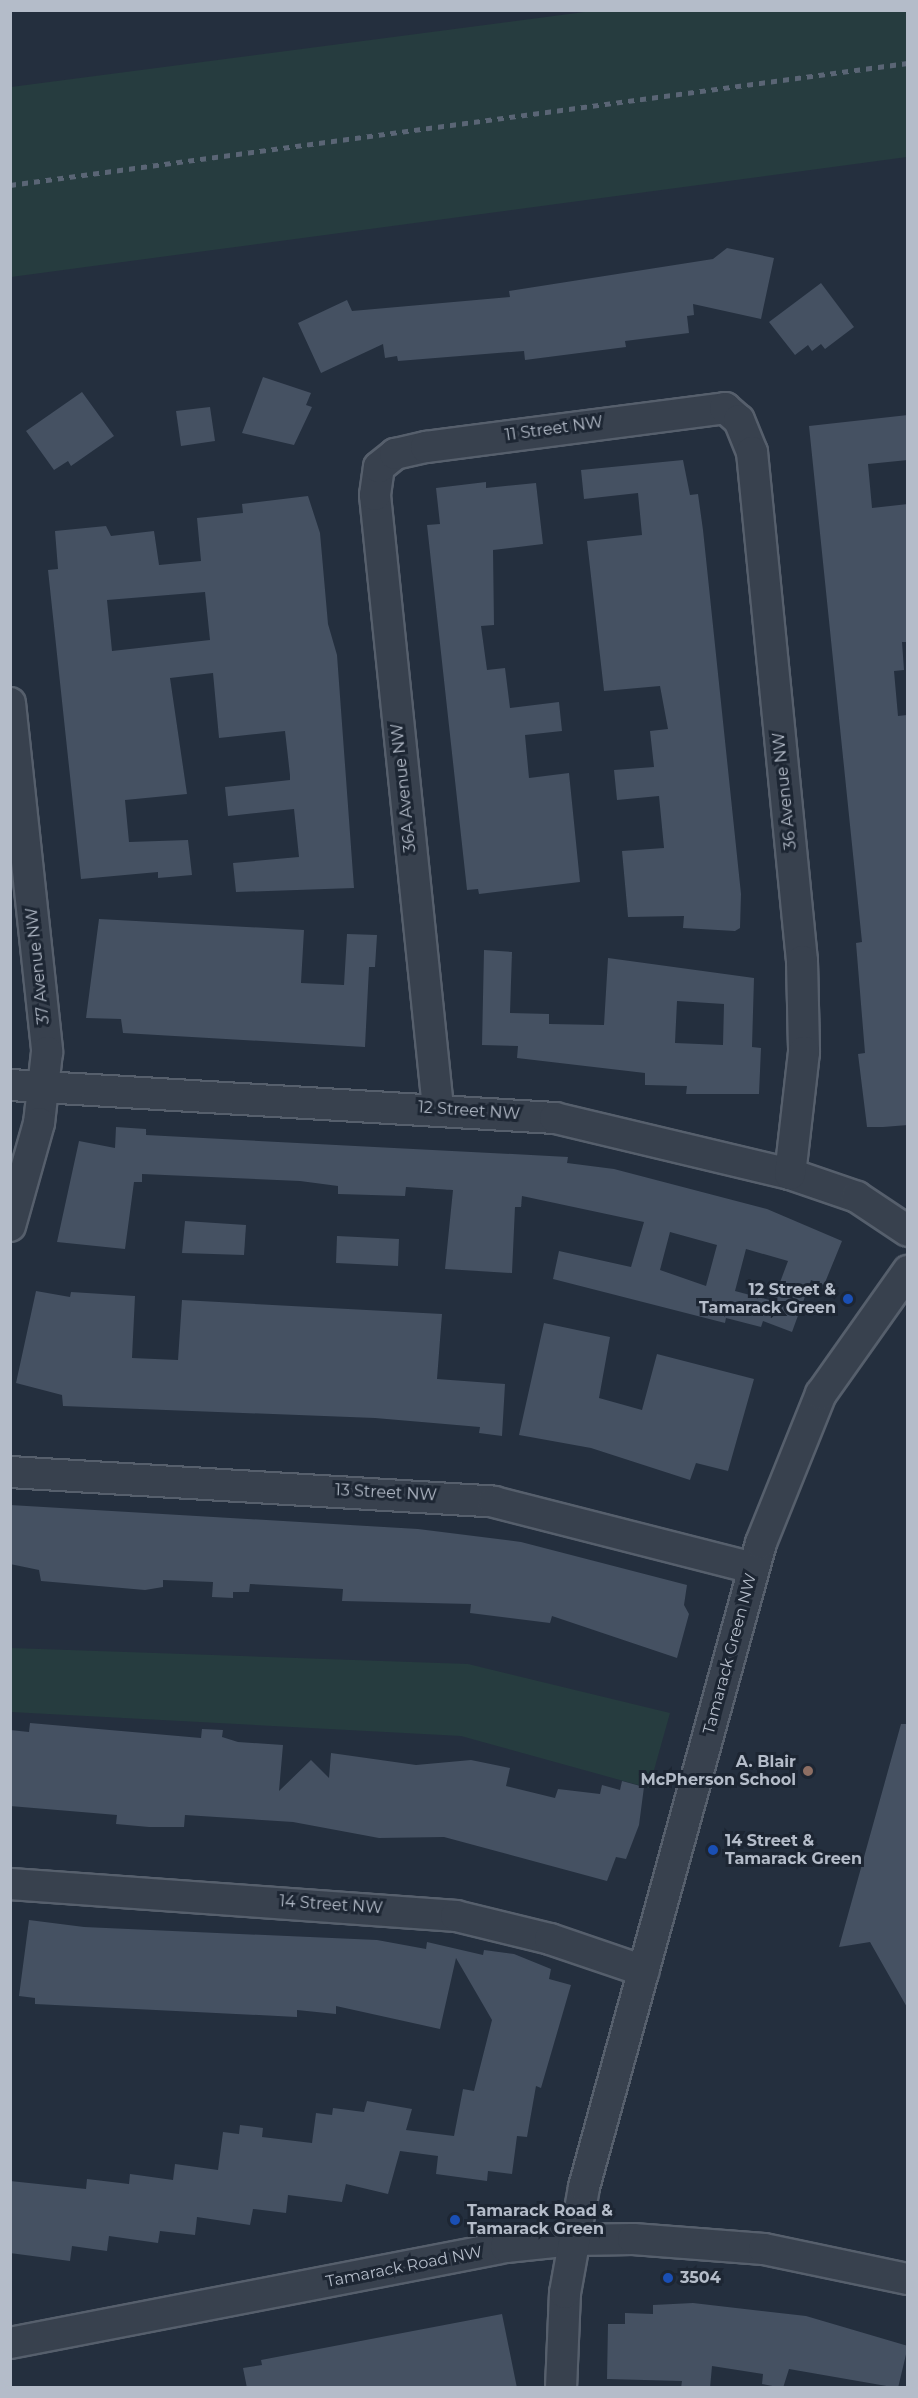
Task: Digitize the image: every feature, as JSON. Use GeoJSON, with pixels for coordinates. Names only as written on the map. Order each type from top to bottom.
{"type":"FeatureCollection","features":[{"type":"Feature","properties":{"kind":"street","name":"11 Street NW"},"geometry":{"type":"LineString","coordinates":[[380,467],[395,454],[426,447],[700,408],[734,413]]}},
{"type":"Feature","properties":{"kind":"street","name":"36 Avenue NW"},"geometry":{"type":"LineString","coordinates":[[734,413],[752,452],[802,961],[804,1052],[790,1174]]}},
{"type":"Feature","properties":{"kind":"street","name":"36A Avenue NW"},"geometry":{"type":"LineString","coordinates":[[380,467],[375,495],[438,1108]]}},
{"type":"Feature","properties":{"kind":"street","name":"37 Avenue NW"},"geometry":{"type":"LineString","coordinates":[[10,703],[47,1052],[44,1089],[10,1226]]}},
{"type":"Feature","properties":{"kind":"street","name":"12 Street NW"},"geometry":{"type":"LineString","coordinates":[[10,1085],[44,1089],[438,1108],[564,1120],[790,1174],[857,1197],[908,1231]]}},
{"type":"Feature","properties":{"kind":"street","name":"Tamarack Green NW"},"geometry":{"type":"LineString","coordinates":[[561,2388],[573,2241],[753,1568],[778,1490],[821,1394],[908,1271]]}},
{"type":"Feature","properties":{"kind":"street","name":"13 Street NW"},"geometry":{"type":"LineString","coordinates":[[10,1472],[494,1502],[753,1568]]}},
{"type":"Feature","properties":{"kind":"street","name":"14 Street NW"},"geometry":{"type":"LineString","coordinates":[[10,1884],[456,1916],[550,1939],[644,1971]]}},
{"type":"Feature","properties":{"kind":"street","name":"Tamarack Road NW"},"geometry":{"type":"LineString","coordinates":[[10,2343],[506,2247],[573,2241],[633,2239],[764,2249],[908,2279]]}},
{"type":"Feature","properties":{"kind":"green space"},"geometry":{"type":"Polygon","coordinates":[[[592,11],[907,11],[907,157],[11,277],[11,87],[592,11]]]}},
{"type":"Feature","properties":{"kind":"green space"},"geometry":{"type":"Polygon","coordinates":[[[11,1648],[468,1664],[670,1713],[649,1788],[461,1736],[11,1712],[11,1648]]]}},
{"type":"Feature","properties":{"kind":"building"},"geometry":{"type":"Polygon","coordinates":[[[727,248],[774,258],[761,319],[693,304],[694,315],[687,316],[689,333],[625,341],[626,347],[525,360],[524,351],[398,361],[397,356],[385,358],[383,344],[321,373],[298,323],[347,300],[352,311],[510,297],[509,291],[713,259],[727,248]]]}},
{"type":"Feature","properties":{"kind":"building"},"geometry":{"type":"Polygon","coordinates":[[[821,283],[854,327],[825,349],[821,344],[812,351],[808,345],[795,355],[769,322],[821,283]]]}},
{"type":"Feature","properties":{"kind":"building"},"geometry":{"type":"Polygon","coordinates":[[[263,377],[311,393],[306,405],[312,407],[294,445],[242,433],[263,377]]]}},
{"type":"Feature","properties":{"kind":"building"},"geometry":{"type":"Polygon","coordinates":[[[82,392],[114,436],[71,466],[68,461],[54,470],[26,431],[82,392]]]}},
{"type":"Feature","properties":{"kind":"building"},"geometry":{"type":"Polygon","coordinates":[[[210,407],[215,441],[181,446],[176,411],[210,407]]]}},
{"type":"Feature","properties":{"kind":"building"},"geometry":{"type":"Polygon","coordinates":[[[908,415],[908,460],[868,464],[872,508],[908,504],[908,642],[902,642],[904,670],[894,671],[898,716],[907,715],[908,1125],[867,1127],[858,1054],[865,1053],[856,943],[862,942],[809,426],[908,415]]]}},
{"type":"Feature","properties":{"kind":"building"},"geometry":{"type":"Polygon","coordinates":[[[683,460],[690,495],[698,494],[703,530],[741,894],[740,928],[735,931],[683,928],[684,916],[628,917],[622,851],[664,848],[659,796],[617,800],[614,770],[654,767],[650,731],[668,729],[660,686],[604,691],[587,541],[642,535],[638,493],[584,499],[581,470],[683,460]]]}},
{"type":"Feature","properties":{"kind":"building"},"geometry":{"type":"Polygon","coordinates":[[[486,482],[486,488],[536,483],[543,544],[493,550],[494,625],[481,626],[487,670],[505,668],[510,708],[559,702],[562,731],[525,735],[529,778],[569,773],[580,882],[479,894],[478,889],[467,890],[427,525],[440,524],[436,488],[486,482]]]}},
{"type":"Feature","properties":{"kind":"building"},"geometry":{"type":"Polygon","coordinates":[[[308,496],[320,533],[328,624],[337,655],[354,888],[236,892],[233,863],[299,857],[294,809],[228,816],[225,787],[290,780],[290,775],[285,731],[219,738],[213,673],[170,678],[187,794],[125,800],[129,842],[188,840],[192,875],[158,878],[158,872],[81,879],[48,570],[58,569],[55,531],[106,526],[111,536],[154,531],[159,565],[201,561],[197,518],[243,513],[242,504],[308,496]],[[205,592],[107,600],[112,651],[210,640],[205,592]]]}},
{"type":"Feature","properties":{"kind":"building"},"geometry":{"type":"Polygon","coordinates":[[[99,919],[304,930],[301,983],[344,985],[347,934],[377,935],[375,967],[369,967],[365,1047],[123,1033],[121,1019],[86,1018],[99,919]]]}},
{"type":"Feature","properties":{"kind":"building"},"geometry":{"type":"Polygon","coordinates":[[[484,950],[512,952],[510,1013],[549,1014],[549,1024],[604,1025],[608,958],[754,978],[752,1047],[761,1048],[759,1094],[686,1094],[687,1086],[645,1085],[645,1073],[517,1058],[518,1046],[482,1045],[484,950]],[[677,1001],[675,1043],[723,1045],[724,1004],[677,1001]]]}},
{"type":"Feature","properties":{"kind":"building"},"geometry":{"type":"Polygon","coordinates":[[[116,1127],[146,1129],[146,1135],[568,1157],[567,1163],[614,1169],[767,1209],[842,1241],[824,1285],[811,1280],[792,1332],[763,1321],[761,1327],[726,1318],[725,1323],[553,1279],[559,1251],[631,1267],[644,1222],[522,1196],[521,1207],[515,1207],[512,1273],[445,1269],[453,1190],[406,1187],[405,1196],[338,1194],[338,1186],[300,1181],[142,1174],[142,1182],[134,1182],[125,1249],[57,1242],[79,1141],[115,1148],[116,1127]],[[670,1232],[660,1270],[706,1286],[717,1245],[670,1232]],[[746,1249],[735,1291],[773,1301],[788,1261],[746,1249]]]}},
{"type":"Feature","properties":{"kind":"building"},"geometry":{"type":"Polygon","coordinates":[[[185,1221],[246,1225],[244,1255],[182,1253],[185,1221]]]}},
{"type":"Feature","properties":{"kind":"building"},"geometry":{"type":"Polygon","coordinates":[[[337,1236],[399,1239],[398,1266],[336,1263],[337,1236]]]}},
{"type":"Feature","properties":{"kind":"building"},"geometry":{"type":"Polygon","coordinates":[[[36,1291],[70,1297],[71,1292],[135,1296],[132,1358],[178,1360],[182,1300],[442,1314],[437,1379],[505,1384],[502,1436],[479,1433],[480,1427],[375,1418],[63,1406],[62,1395],[16,1383],[36,1291]]]}},
{"type":"Feature","properties":{"kind":"building"},"geometry":{"type":"Polygon","coordinates":[[[544,1323],[610,1337],[599,1398],[642,1410],[657,1354],[754,1379],[728,1471],[696,1463],[690,1480],[591,1448],[519,1435],[544,1323]]]}},
{"type":"Feature","properties":{"kind":"building"},"geometry":{"type":"Polygon","coordinates":[[[10,1505],[418,1529],[521,1542],[687,1585],[684,1605],[689,1614],[677,1658],[552,1616],[550,1623],[470,1613],[471,1604],[342,1601],[343,1589],[250,1584],[249,1592],[233,1592],[233,1598],[212,1597],[213,1582],[163,1580],[163,1587],[145,1590],[41,1581],[39,1570],[10,1564],[10,1505]]]}},
{"type":"Feature","properties":{"kind":"building"},"geometry":{"type":"Polygon","coordinates":[[[30,1723],[201,1738],[202,1729],[223,1730],[222,1737],[238,1742],[283,1745],[279,1791],[311,1760],[329,1778],[331,1753],[416,1765],[471,1760],[510,1768],[506,1786],[555,1798],[558,1789],[600,1794],[602,1785],[620,1790],[622,1781],[644,1787],[639,1825],[626,1859],[616,1857],[607,1881],[444,1837],[379,1838],[293,1822],[185,1815],[184,1827],[116,1824],[117,1815],[10,1806],[10,1730],[29,1732],[30,1723]]]}},
{"type":"Feature","properties":{"kind":"building"},"geometry":{"type":"Polygon","coordinates":[[[901,1724],[908,1724],[908,2009],[870,1942],[839,1947],[901,1724]]]}},
{"type":"Feature","properties":{"kind":"building"},"geometry":{"type":"Polygon","coordinates":[[[29,1920],[84,1927],[377,1940],[426,1949],[427,1942],[483,1955],[484,1950],[514,1954],[551,1969],[549,1979],[571,1985],[541,2088],[536,2086],[527,2137],[517,2136],[512,2174],[488,2171],[487,2181],[436,2174],[438,2156],[400,2151],[388,2194],[346,2184],[342,2202],[288,2195],[286,2213],[253,2209],[250,2225],[197,2217],[195,2235],[160,2231],[158,2243],[109,2236],[107,2251],[72,2246],[70,2261],[10,2253],[10,2181],[86,2189],[87,2179],[129,2184],[130,2174],[173,2180],[175,2164],[218,2170],[223,2132],[239,2134],[240,2125],[263,2128],[262,2137],[312,2143],[316,2113],[332,2115],[333,2108],[364,2112],[367,2101],[412,2109],[406,2130],[454,2136],[463,2089],[474,2091],[492,2020],[456,1958],[440,2029],[336,2006],[336,2014],[297,2010],[297,2017],[35,2004],[35,1998],[19,1996],[29,1920]]]}},
{"type":"Feature","properties":{"kind":"building"},"geometry":{"type":"Polygon","coordinates":[[[693,2303],[806,2316],[908,2346],[898,2388],[789,2369],[783,2388],[762,2384],[763,2374],[712,2366],[710,2388],[681,2388],[682,2381],[607,2379],[608,2324],[625,2324],[625,2313],[653,2314],[653,2305],[693,2303]]]}},
{"type":"Feature","properties":{"kind":"building"},"geometry":{"type":"Polygon","coordinates":[[[502,2314],[517,2388],[247,2388],[243,2368],[262,2365],[261,2360],[502,2314]]]}},
{"type":"Feature","properties":{"kind":"railway"},"geometry":{"type":"LineString","coordinates":[[10,185],[908,63]]}},
{"type":"Feature","properties":{"kind":"place","name":"12 Street & Tamarack Green"},"geometry":{"type":"Point","coordinates":[848,1299]}},
{"type":"Feature","properties":{"kind":"place","name":"A. Blair McPherson School"},"geometry":{"type":"Point","coordinates":[808,1771]}},
{"type":"Feature","properties":{"kind":"place","name":"14 Street & Tamarack Green"},"geometry":{"type":"Point","coordinates":[713,1850]}},
{"type":"Feature","properties":{"kind":"place","name":"Tamarack Road & Tamarack Green"},"geometry":{"type":"Point","coordinates":[455,2220]}},
{"type":"Feature","properties":{"kind":"place","name":"3504"},"geometry":{"type":"Point","coordinates":[668,2278]}}]}
